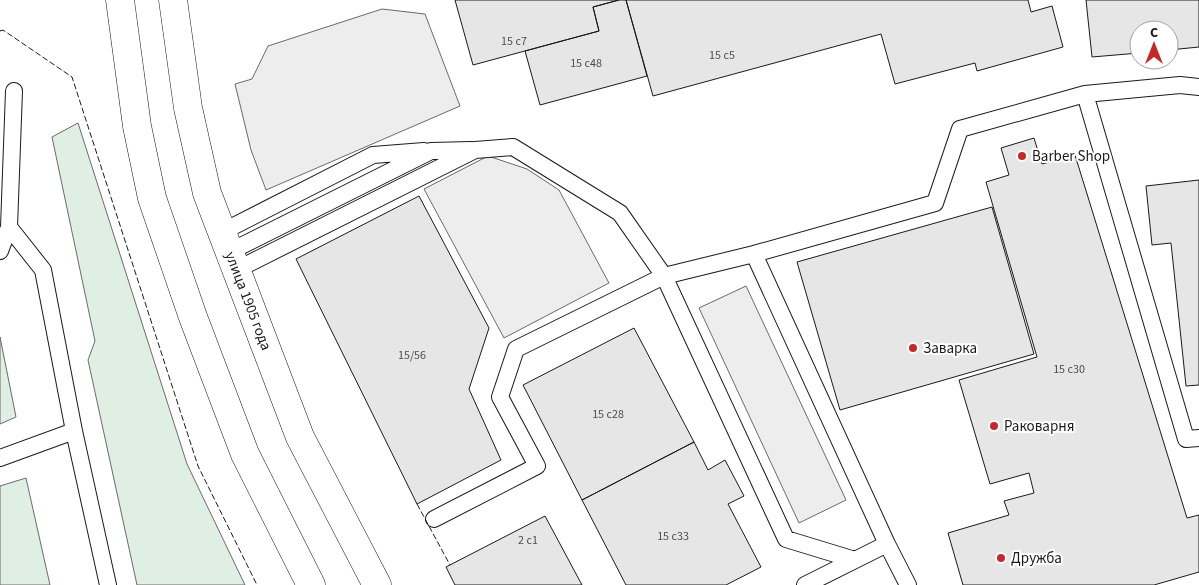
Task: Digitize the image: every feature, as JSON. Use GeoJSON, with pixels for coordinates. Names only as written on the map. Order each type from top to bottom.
{"type":"FeatureCollection","features":[{"type":"Feature","properties":{"kind":"main road"},"geometry":{"type":"LineString","coordinates":[[120,0],[137,126],[152,198],[193,317],[245,454],[311,585]]}},
{"type":"Feature","properties":{"kind":"main road","name":"улица 1905 года"},"geometry":{"type":"LineString","coordinates":[[173,0],[188,108],[207,193],[300,437],[376,585]]}},
{"type":"Feature","properties":{"kind":"lane"},"geometry":{"type":"LineString","coordinates":[[434,519],[537,466],[500,397],[516,349],[664,276],[754,254],[935,203],[960,129],[1085,94],[1180,85],[1199,87]]}},
{"type":"Feature","properties":{"kind":"lane"},"geometry":{"type":"LineString","coordinates":[[0,252],[4,228],[14,91]]}},
{"type":"Feature","properties":{"kind":"lane"},"geometry":{"type":"LineString","coordinates":[[1085,94],[1186,439],[1199,438]]}},
{"type":"Feature","properties":{"kind":"lane"},"geometry":{"type":"LineString","coordinates":[[229,251],[373,155],[513,147],[620,212],[664,276],[786,539],[855,560]]}},
{"type":"Feature","properties":{"kind":"lane"},"geometry":{"type":"LineString","coordinates":[[229,251],[475,150]]}},
{"type":"Feature","properties":{"kind":"lane"},"geometry":{"type":"LineString","coordinates":[[229,251],[431,151]]}},
{"type":"Feature","properties":{"kind":"lane"},"geometry":{"type":"LineString","coordinates":[[4,228],[43,270],[74,431],[108,585]]}},
{"type":"Feature","properties":{"kind":"lane"},"geometry":{"type":"LineString","coordinates":[[754,254],[887,544],[908,585]]}},
{"type":"Feature","properties":{"kind":"lane"},"geometry":{"type":"LineString","coordinates":[[0,458],[74,431]]}},
{"type":"Feature","properties":{"kind":"lane"},"geometry":{"type":"LineString","coordinates":[[805,585],[887,544]]}},
{"type":"Feature","properties":{"kind":"green space"},"geometry":{"type":"Polygon","coordinates":[[[78,123],[187,464],[245,585],[137,585],[88,360],[95,341],[52,137],[78,123]]]}},
{"type":"Feature","properties":{"kind":"green space"},"geometry":{"type":"Polygon","coordinates":[[[0,337],[16,417],[0,424],[0,337]]]}},
{"type":"Feature","properties":{"kind":"green space"},"geometry":{"type":"Polygon","coordinates":[[[26,478],[50,585],[0,585],[0,486],[26,478]]]}},
{"type":"Feature","properties":{"kind":"shaded area"},"geometry":{"type":"Polygon","coordinates":[[[382,9],[425,14],[460,106],[266,190],[251,150],[235,84],[252,79],[268,46],[382,9]]]}},
{"type":"Feature","properties":{"kind":"shaded area"},"geometry":{"type":"Polygon","coordinates":[[[488,156],[527,169],[559,190],[609,283],[504,338],[424,189],[488,156]]]}},
{"type":"Feature","properties":{"kind":"shaded area"},"geometry":{"type":"Polygon","coordinates":[[[746,286],[846,500],[799,523],[699,308],[746,286]]]}},
{"type":"Feature","properties":{"kind":"building"},"geometry":{"type":"Polygon","coordinates":[[[455,0],[619,0],[593,7],[599,31],[473,65],[455,0]]]}},
{"type":"Feature","properties":{"kind":"building"},"geometry":{"type":"Polygon","coordinates":[[[626,0],[647,76],[540,105],[525,51],[599,31],[593,7],[626,0]]]}},
{"type":"Feature","properties":{"kind":"building"},"geometry":{"type":"Polygon","coordinates":[[[626,0],[1028,0],[1031,12],[1052,6],[1063,47],[977,71],[975,63],[895,84],[881,34],[653,96],[626,0]]]}},
{"type":"Feature","properties":{"kind":"building"},"geometry":{"type":"Polygon","coordinates":[[[1086,0],[1199,0],[1199,47],[1179,49],[1179,20],[1129,20],[1129,54],[1092,57],[1086,0]]]}},
{"type":"Feature","properties":{"kind":"building"},"geometry":{"type":"Polygon","coordinates":[[[1034,138],[1042,164],[1075,155],[1187,518],[1199,515],[1199,572],[1154,585],[963,585],[948,533],[1009,515],[1004,501],[1034,493],[1029,473],[990,484],[959,380],[1037,357],[986,182],[1009,175],[1001,148],[1034,138]]]}},
{"type":"Feature","properties":{"kind":"building"},"geometry":{"type":"Polygon","coordinates":[[[1199,180],[1199,385],[1186,386],[1171,243],[1152,245],[1146,186],[1199,180]]]}},
{"type":"Feature","properties":{"kind":"building"},"geometry":{"type":"Polygon","coordinates":[[[419,196],[489,328],[469,389],[501,460],[417,504],[296,259],[419,196]]]}},
{"type":"Feature","properties":{"kind":"building"},"geometry":{"type":"Polygon","coordinates":[[[992,207],[1034,354],[840,410],[797,262],[992,207]]]}},
{"type":"Feature","properties":{"kind":"building"},"geometry":{"type":"Polygon","coordinates":[[[634,328],[694,442],[582,500],[523,385],[634,328]]]}},
{"type":"Feature","properties":{"kind":"building"},"geometry":{"type":"Polygon","coordinates":[[[694,442],[708,470],[725,460],[744,496],[728,504],[761,567],[726,585],[626,585],[582,500],[694,442]]]}},
{"type":"Feature","properties":{"kind":"building"},"geometry":{"type":"Polygon","coordinates":[[[545,516],[582,585],[455,585],[446,567],[545,516]]]}},
{"type":"Feature","properties":{"kind":"fence"},"geometry":{"type":"LineString","coordinates":[[0,31],[3,30],[72,77],[198,466],[257,585]]}},
{"type":"Feature","properties":{"kind":"fence"},"geometry":{"type":"LineString","coordinates":[[417,504],[450,565]]}},
{"type":"Feature","properties":{"kind":"place","name":"Barber Shop"},"geometry":{"type":"Point","coordinates":[1022,156]}},
{"type":"Feature","properties":{"kind":"place","name":"Заварка"},"geometry":{"type":"Point","coordinates":[913,348]}},
{"type":"Feature","properties":{"kind":"place","name":"Раковарня"},"geometry":{"type":"Point","coordinates":[994,426]}},
{"type":"Feature","properties":{"kind":"place","name":"Дружба"},"geometry":{"type":"Point","coordinates":[1001,558]}}]}
